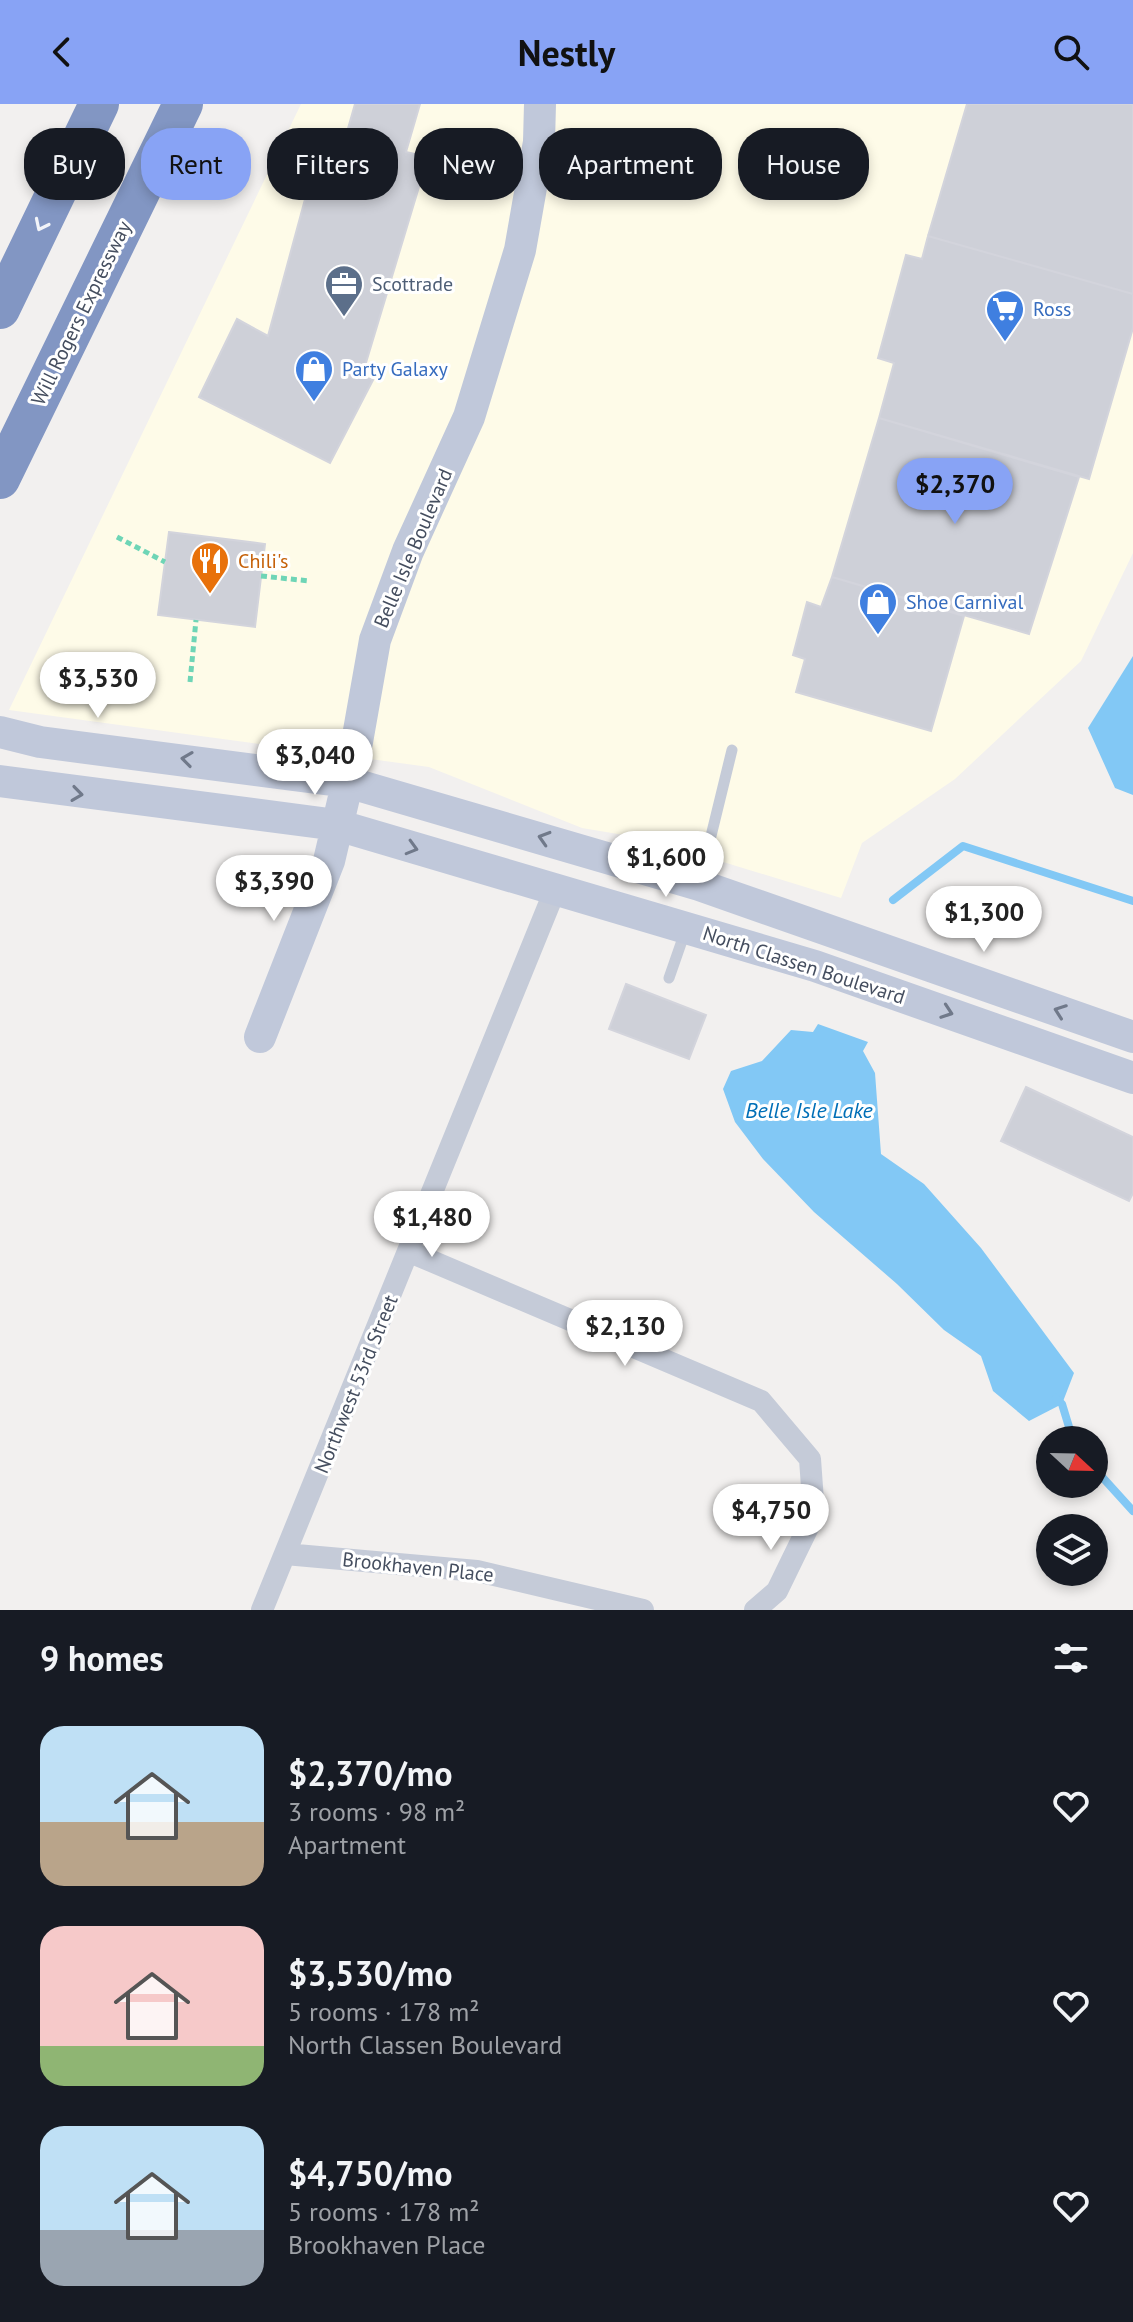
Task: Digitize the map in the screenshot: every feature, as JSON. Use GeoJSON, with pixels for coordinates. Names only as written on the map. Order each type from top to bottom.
{"type":"FeatureCollection","features":[{"type":"Feature","properties":{"kind":"highway"},"geometry":{"type":"LineString","coordinates":[[0,309],[99,104]]}},
{"type":"Feature","properties":{"kind":"highway","name":"Will Rogers Expressway"},"geometry":{"type":"LineString","coordinates":[[0,479],[183,104]]}},
{"type":"Feature","properties":{"kind":"main road","name":"Belle Isle Boulevard"},"geometry":{"type":"LineString","coordinates":[[260,1037],[329,861],[375,640],[408,551],[469,417],[520,250],[539,142],[540,104]]}},
{"type":"Feature","properties":{"kind":"main road","name":"North Classen Boulevard"},"geometry":{"type":"LineString","coordinates":[[0,732],[40,742],[347,782],[699,885],[1133,1037]]}},
{"type":"Feature","properties":{"kind":"main road","name":"North Classen Boulevard"},"geometry":{"type":"LineString","coordinates":[[0,781],[337,825],[815,966],[1133,1078]]}},
{"type":"Feature","properties":{"kind":"main road"},"geometry":{"type":"LineString","coordinates":[[686,928],[699,885]]}},
{"type":"Feature","properties":{"kind":"street","name":"Northwest 53rd Street"},"geometry":{"type":"LineString","coordinates":[[262,1610],[555,890]]}},
{"type":"Feature","properties":{"kind":"street"},"geometry":{"type":"LineString","coordinates":[[410,1252],[761,1401],[810,1459],[814,1515],[777,1591],[755,1610]]}},
{"type":"Feature","properties":{"kind":"street","name":"Brookhaven Place"},"geometry":{"type":"LineString","coordinates":[[285,1554],[477,1571],[643,1610]]}},
{"type":"Feature","properties":{"kind":"lane"},"geometry":{"type":"LineString","coordinates":[[699,885],[732,750]]}},
{"type":"Feature","properties":{"kind":"lane"},"geometry":{"type":"LineString","coordinates":[[669,978],[686,928]]}},
{"type":"Feature","properties":{"kind":"path"},"geometry":{"type":"LineString","coordinates":[[117,537],[165,562]]}},
{"type":"Feature","properties":{"kind":"path"},"geometry":{"type":"LineString","coordinates":[[261,576],[310,581]]}},
{"type":"Feature","properties":{"kind":"path"},"geometry":{"type":"LineString","coordinates":[[190,682],[196,620]]}},
{"type":"Feature","properties":{"kind":"shaded area"},"geometry":{"type":"Polygon","coordinates":[[[301,104],[1133,104],[1133,553],[1081,661],[955,779],[862,843],[841,898],[648,839],[582,828],[429,767],[9,710],[267,175],[267,200],[398,200],[398,128],[289,128],[301,104]]]}},
{"type":"Feature","properties":{"kind":"water"},"geometry":{"type":"Polygon","coordinates":[[[1133,656],[1133,795],[1115,788],[1088,728],[1133,656]]]}},
{"type":"Feature","properties":{"kind":"water","name":"Belle Isle Lake"},"geometry":{"type":"Polygon","coordinates":[[[818,1024],[868,1042],[863,1051],[875,1073],[881,1154],[924,1184],[981,1248],[1074,1373],[1062,1404],[1029,1421],[993,1391],[981,1356],[944,1330],[897,1284],[814,1212],[763,1159],[735,1122],[723,1089],[731,1071],[762,1061],[791,1030],[813,1032],[818,1024]]]}},
{"type":"Feature","properties":{"kind":"building"},"geometry":{"type":"Polygon","coordinates":[[[355,104],[420,104],[406,152],[414,154],[415,200],[362,376],[373,380],[330,463],[199,397],[237,319],[268,336],[305,200],[398,200],[398,128],[348,128],[355,104]]]}},
{"type":"Feature","properties":{"kind":"building"},"geometry":{"type":"Polygon","coordinates":[[[967,104],[1133,104],[1133,294],[928,236],[967,104]]]}},
{"type":"Feature","properties":{"kind":"building","name":"Ross"},"geometry":{"type":"Polygon","coordinates":[[[928,236],[1133,294],[1133,328],[1089,479],[879,418],[894,363],[878,358],[906,255],[922,259],[928,236]]]}},
{"type":"Feature","properties":{"kind":"building"},"geometry":{"type":"Polygon","coordinates":[[[879,418],[1079,477],[1029,634],[832,577],[879,418]]]}},
{"type":"Feature","properties":{"kind":"building","name":"Chili's"},"geometry":{"type":"Polygon","coordinates":[[[169,532],[265,544],[255,627],[158,615],[169,532]]]}},
{"type":"Feature","properties":{"kind":"building","name":"Shoe Carnival"},"geometry":{"type":"Polygon","coordinates":[[[832,577],[964,616],[931,731],[796,692],[805,659],[793,655],[807,602],[821,607],[832,577]]]}},
{"type":"Feature","properties":{"kind":"building"},"geometry":{"type":"Polygon","coordinates":[[[626,984],[706,1015],[689,1059],[609,1029],[626,984]]]}},
{"type":"Feature","properties":{"kind":"building"},"geometry":{"type":"Polygon","coordinates":[[[1026,1087],[1133,1137],[1133,1193],[1129,1201],[1001,1141],[1026,1087]]]}},
{"type":"Feature","properties":{"kind":"waterway"},"geometry":{"type":"LineString","coordinates":[[893,900],[963,846],[1133,901]]}},
{"type":"Feature","properties":{"kind":"waterway"},"geometry":{"type":"LineString","coordinates":[[1056,1398],[1062,1404],[1069,1426]]}},
{"type":"Feature","properties":{"kind":"waterway"},"geometry":{"type":"LineString","coordinates":[[1108,1483],[1133,1511]]}},
{"type":"Feature","properties":{"kind":"place","name":"Scottrade"},"geometry":{"type":"Point","coordinates":[344,318]}},
{"type":"Feature","properties":{"kind":"place","name":"Ross"},"geometry":{"type":"Point","coordinates":[1005,343]}},
{"type":"Feature","properties":{"kind":"place","name":"Party Galaxy"},"geometry":{"type":"Point","coordinates":[314,403]}},
{"type":"Feature","properties":{"kind":"place","name":"Chili's"},"geometry":{"type":"Point","coordinates":[210,595]}},
{"type":"Feature","properties":{"kind":"place","name":"Shoe Carnival"},"geometry":{"type":"Point","coordinates":[878,636]}}]}
